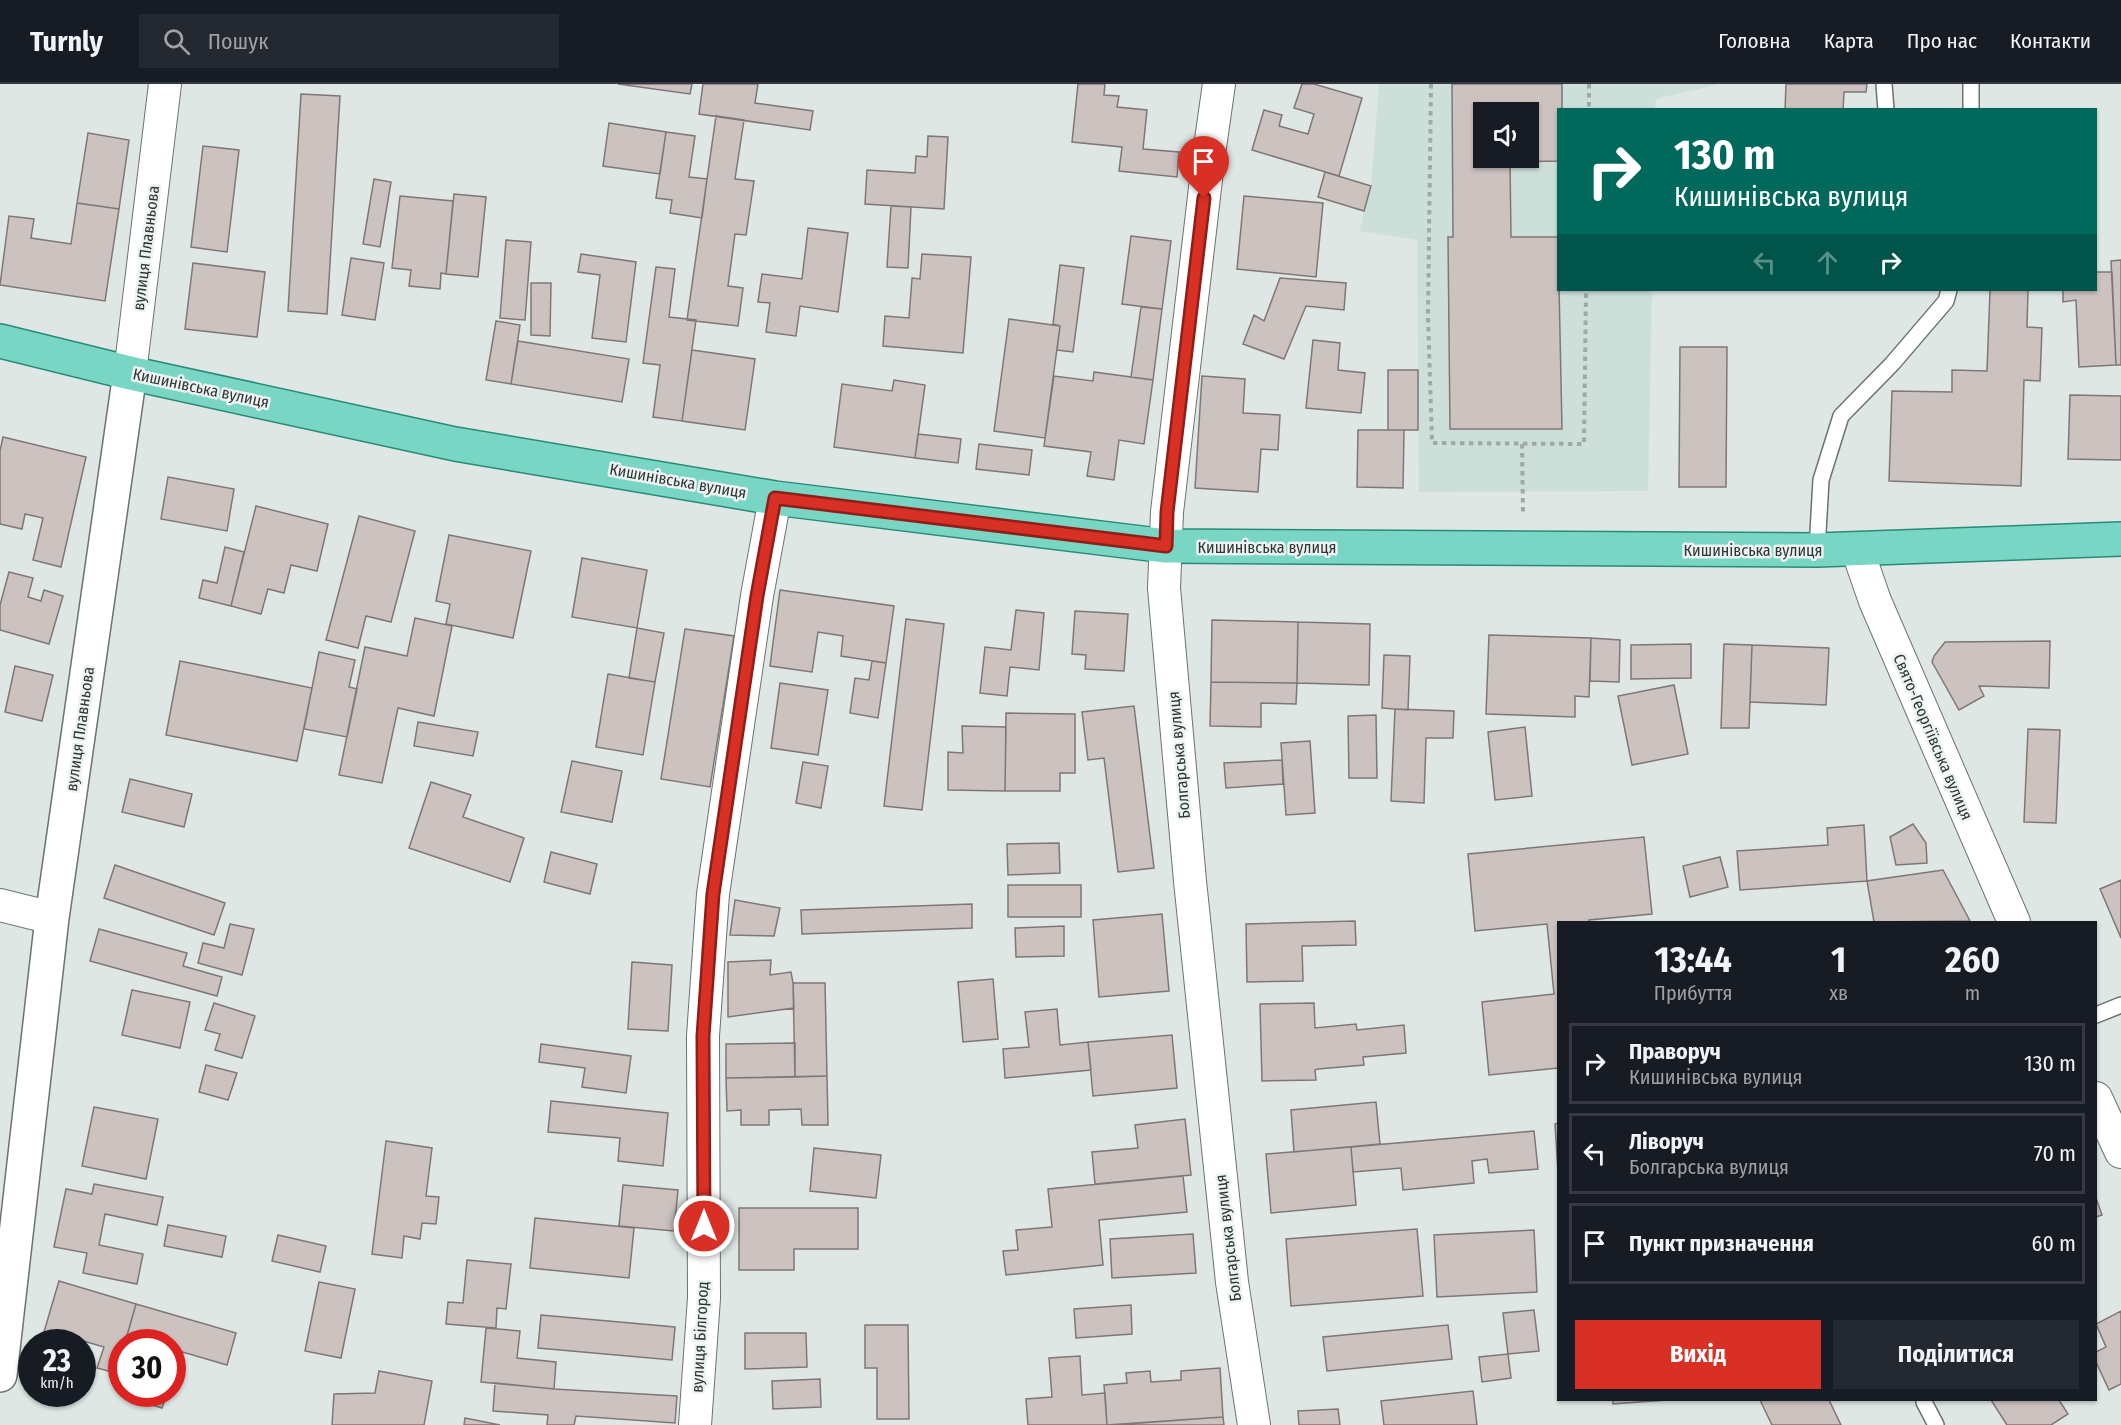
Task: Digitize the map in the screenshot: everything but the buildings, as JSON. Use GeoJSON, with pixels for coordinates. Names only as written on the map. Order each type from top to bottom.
{"type":"FeatureCollection","features":[{"type":"Feature","properties":{"kind":"main road","name":"Кишинівська вулиця"},"geometry":{"type":"LineString","coordinates":[[0,341],[130,373],[455,444],[775,498],[1166,546],[1817,550],[2121,539]]}},
{"type":"Feature","properties":{"kind":"street","name":"вулиця Плавньова"},"geometry":{"type":"LineString","coordinates":[[0,1375],[52,918],[130,373],[165,84]]}},
{"type":"Feature","properties":{"kind":"street","name":"Болгарська вулиця"},"geometry":{"type":"LineString","coordinates":[[1219,84],[1167,512],[1164,588],[1190,881],[1232,1282],[1254,1425]]}},
{"type":"Feature","properties":{"kind":"street","name":"вулиця Білгород"},"geometry":{"type":"LineString","coordinates":[[695,1425],[704,1298],[703,1036],[713,894],[757,596],[775,498]]}},
{"type":"Feature","properties":{"kind":"street","name":"Свято-Георгіївська вулиця"},"geometry":{"type":"LineString","coordinates":[[1857,549],[1875,601],[2014,921]]}},
{"type":"Feature","properties":{"kind":"street"},"geometry":{"type":"LineString","coordinates":[[0,905],[52,918]]}},
{"type":"Feature","properties":{"kind":"street"},"geometry":{"type":"LineString","coordinates":[[2097,1100],[2121,1152]]}},
{"type":"Feature","properties":{"kind":"lane"},"geometry":{"type":"LineString","coordinates":[[1884,84],[1886,108]]}},
{"type":"Feature","properties":{"kind":"lane"},"geometry":{"type":"LineString","coordinates":[[1971,84],[1971,108]]}},
{"type":"Feature","properties":{"kind":"lane"},"geometry":{"type":"LineString","coordinates":[[1817,550],[1821,480],[1841,416],[1900,355],[1946,301],[1949,291]]}},
{"type":"Feature","properties":{"kind":"lane"},"geometry":{"type":"LineString","coordinates":[[2097,1015],[2121,1005]]}},
{"type":"Feature","properties":{"kind":"lane"},"geometry":{"type":"LineString","coordinates":[[1924,1402],[1936,1425]]}},
{"type":"Feature","properties":{"kind":"path"},"geometry":{"type":"LineString","coordinates":[[1431,84],[1428,315],[1432,443],[1584,444],[1586,291]]}},
{"type":"Feature","properties":{"kind":"path"},"geometry":{"type":"LineString","coordinates":[[1589,84],[1589,108]]}},
{"type":"Feature","properties":{"kind":"path"},"geometry":{"type":"LineString","coordinates":[[1522,444],[1523,513]]}},
{"type":"Feature","properties":{"kind":"shaded area"},"geometry":{"type":"Polygon","coordinates":[[[1379,84],[1719,84],[1656,99],[1655,108],[1557,108],[1557,291],[1652,291],[1648,491],[1419,492],[1417,240],[1360,231],[1371,186],[1379,84]]]}},
{"type":"Feature","properties":{"kind":"route"},"geometry":{"type":"LineString","coordinates":[[704,1226],[703,1036],[713,894],[757,596],[775,498],[1166,546],[1167,512],[1204,198]]}}]}
